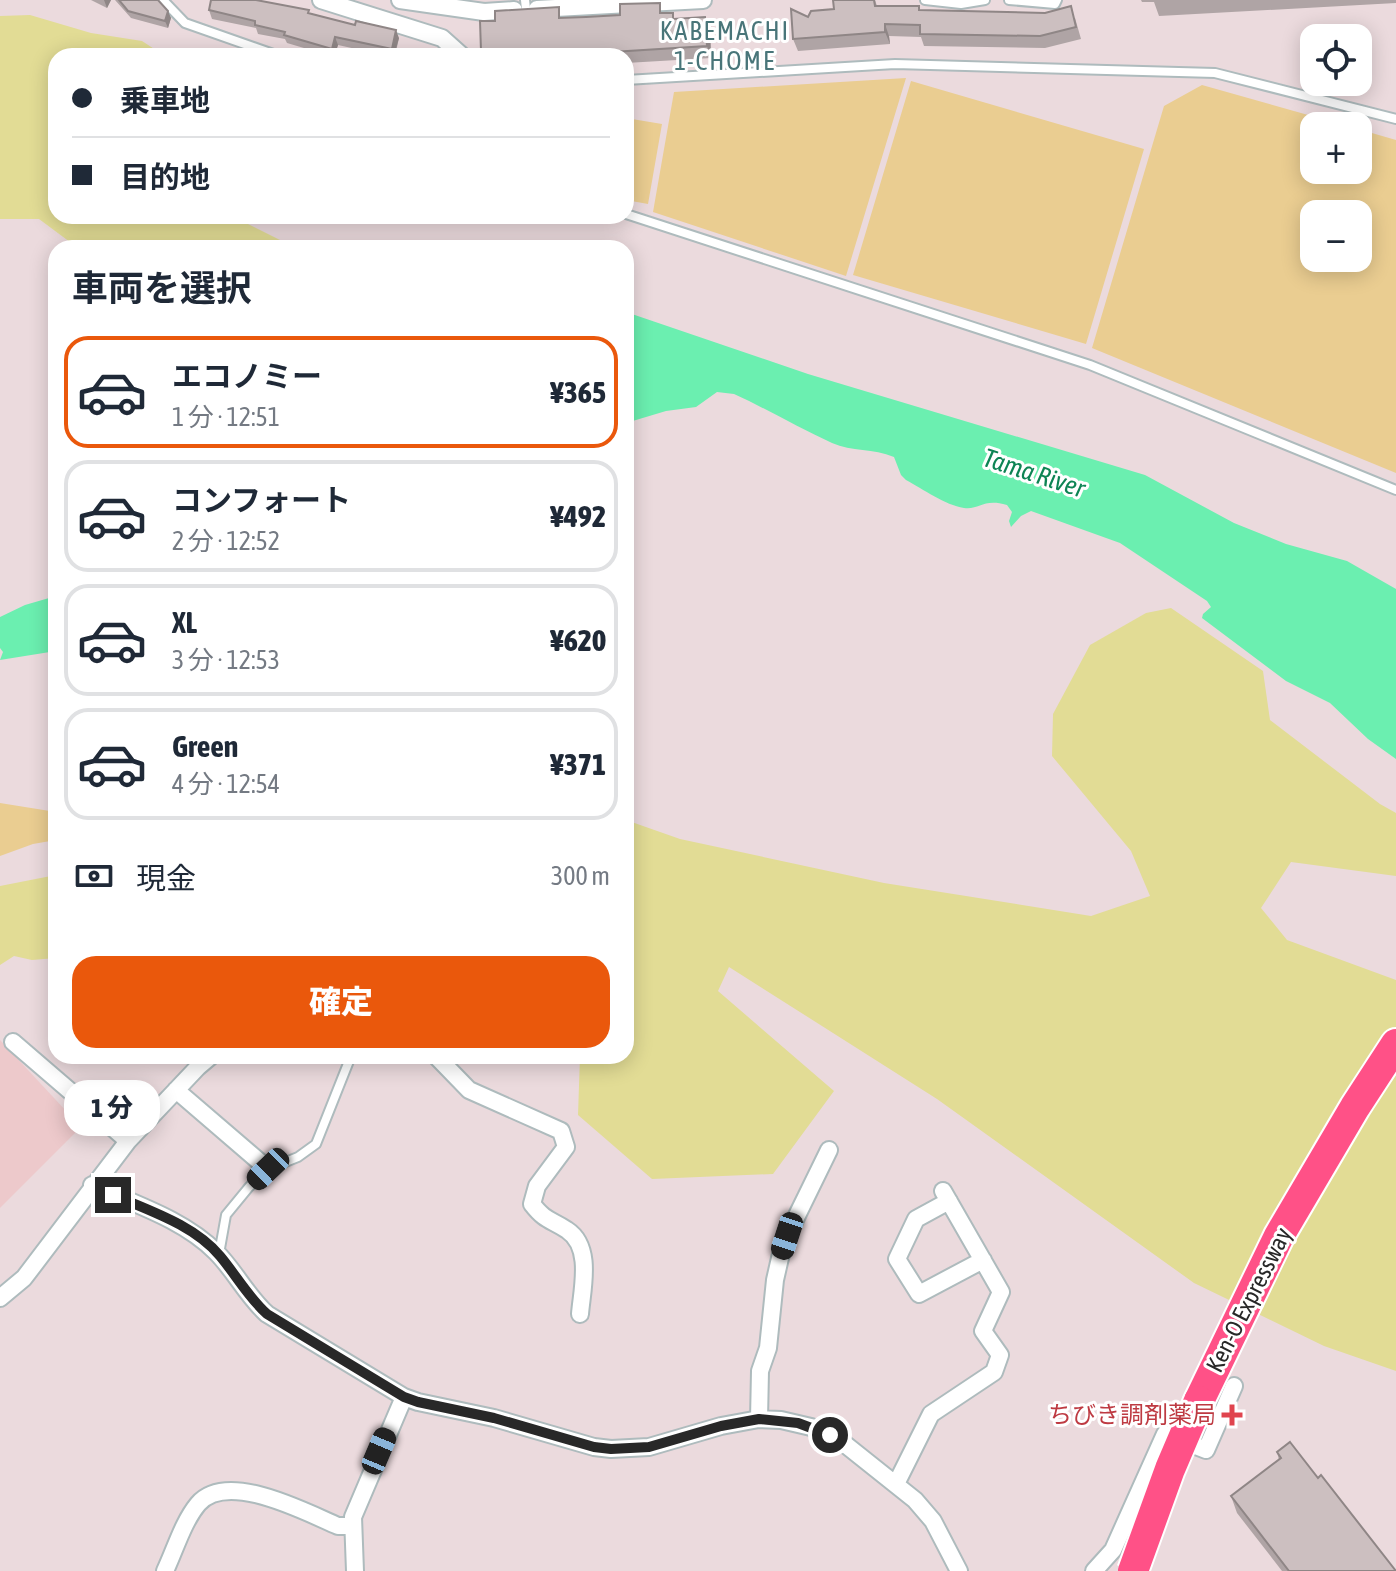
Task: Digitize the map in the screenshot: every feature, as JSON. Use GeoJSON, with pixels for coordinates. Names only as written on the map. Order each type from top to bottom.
{"type":"FeatureCollection","features":[{"type":"Feature","properties":{"kind":"highway","name":"Ken-O Expressway"},"geometry":{"type":"LineString","coordinates":[[1133,1571],[1193,1414],[1249,1297],[1318,1170],[1396,1044]]}},
{"type":"Feature","properties":{"kind":"highway","name":"Ken-O Expressway"},"geometry":{"type":"LineString","coordinates":[[1144,1571],[1180,1472],[1251,1316],[1290,1241],[1396,1065]]}},
{"type":"Feature","properties":{"kind":"street"},"geometry":{"type":"LineString","coordinates":[[321,0],[442,38],[453,48]]}},
{"type":"Feature","properties":{"kind":"street"},"geometry":{"type":"LineString","coordinates":[[400,0],[484,12],[525,5],[703,0]]}},
{"type":"Feature","properties":{"kind":"street"},"geometry":{"type":"LineString","coordinates":[[13,1042],[128,1141]]}},
{"type":"Feature","properties":{"kind":"street"},"geometry":{"type":"LineString","coordinates":[[0,1298],[24,1278],[128,1141],[203,1064]]}},
{"type":"Feature","properties":{"kind":"street"},"geometry":{"type":"LineString","coordinates":[[444,1064],[469,1090],[561,1131],[566,1147],[537,1186],[532,1204],[543,1218],[569,1231],[578,1240],[584,1265],[580,1314]]}},
{"type":"Feature","properties":{"kind":"street"},"geometry":{"type":"LineString","coordinates":[[176,1090],[268,1169]]}},
{"type":"Feature","properties":{"kind":"street"},"geometry":{"type":"LineString","coordinates":[[759,1419],[760,1371],[768,1348],[780,1258],[787,1236],[829,1150]]}},
{"type":"Feature","properties":{"kind":"street"},"geometry":{"type":"LineString","coordinates":[[92,1185],[174,1222],[201,1239],[219,1254],[255,1303],[267,1314],[404,1397],[418,1402],[494,1418],[611,1449],[649,1447],[721,1426],[759,1419],[798,1423],[830,1435],[896,1484],[925,1510],[959,1571]]}},
{"type":"Feature","properties":{"kind":"street"},"geometry":{"type":"LineString","coordinates":[[896,1484],[931,1414],[994,1372],[1000,1355],[983,1331],[1001,1292],[983,1260],[946,1196],[916,1219],[897,1259],[919,1294],[983,1260]]}},
{"type":"Feature","properties":{"kind":"street"},"geometry":{"type":"LineString","coordinates":[[1094,1571],[1113,1550],[1165,1434],[1206,1450],[1234,1386]]}},
{"type":"Feature","properties":{"kind":"street"},"geometry":{"type":"LineString","coordinates":[[355,1571],[353,1526],[362,1493],[404,1397]]}},
{"type":"Feature","properties":{"kind":"street"},"geometry":{"type":"LineString","coordinates":[[165,1571],[194,1510],[206,1496],[218,1492],[254,1493],[338,1526],[353,1526]]}},
{"type":"Feature","properties":{"kind":"lane"},"geometry":{"type":"LineString","coordinates":[[163,0],[185,23],[256,48]]}},
{"type":"Feature","properties":{"kind":"lane"},"geometry":{"type":"LineString","coordinates":[[925,0],[961,4],[985,0]]}},
{"type":"Feature","properties":{"kind":"lane"},"geometry":{"type":"LineString","coordinates":[[1009,0],[1055,4],[1057,0]]}},
{"type":"Feature","properties":{"kind":"lane"},"geometry":{"type":"LineString","coordinates":[[634,80],[895,64],[1215,73],[1396,119]]}},
{"type":"Feature","properties":{"kind":"lane"},"geometry":{"type":"LineString","coordinates":[[634,217],[1090,365],[1396,490]]}},
{"type":"Feature","properties":{"kind":"lane"},"geometry":{"type":"LineString","coordinates":[[219,1254],[226,1215],[268,1169],[298,1157],[316,1144],[348,1064]]}},
{"type":"Feature","properties":{"kind":"shaded area"},"geometry":{"type":"Polygon","coordinates":[[[30,15],[91,33],[142,41],[153,48],[48,48],[48,224],[248,224],[280,240],[67,240],[39,219],[0,219],[0,16],[30,15]]]}},
{"type":"Feature","properties":{"kind":"shaded area"},"geometry":{"type":"Polygon","coordinates":[[[906,78],[846,276],[653,212],[674,92],[906,78]]]}},
{"type":"Feature","properties":{"kind":"shaded area"},"geometry":{"type":"Polygon","coordinates":[[[911,81],[1144,149],[1086,344],[853,275],[911,81]]]}},
{"type":"Feature","properties":{"kind":"shaded area"},"geometry":{"type":"Polygon","coordinates":[[[1202,85],[1300,113],[1300,184],[1372,184],[1372,133],[1396,140],[1396,473],[1092,348],[1164,106],[1202,85]]]}},
{"type":"Feature","properties":{"kind":"shaded area"},"geometry":{"type":"Polygon","coordinates":[[[634,119],[662,124],[648,204],[634,201],[634,119]]]}},
{"type":"Feature","properties":{"kind":"shaded area"},"geometry":{"type":"Polygon","coordinates":[[[1171,608],[1263,671],[1270,720],[1396,813],[1396,876],[1291,862],[1261,908],[1287,940],[1396,980],[1396,1371],[1324,1346],[1194,1283],[937,1099],[729,967],[718,991],[834,1091],[773,1174],[652,1179],[578,1115],[580,1064],[634,1064],[634,823],[680,839],[884,883],[1091,916],[1150,896],[1131,851],[1052,756],[1053,714],[1090,645],[1146,613],[1171,608]]]}},
{"type":"Feature","properties":{"kind":"shaded area"},"geometry":{"type":"Polygon","coordinates":[[[0,803],[48,811],[48,841],[0,856],[0,803]]]}},
{"type":"Feature","properties":{"kind":"shaded area"},"geometry":{"type":"Polygon","coordinates":[[[48,877],[48,959],[32,960],[14,956],[0,965],[0,886],[48,877]]]}},
{"type":"Feature","properties":{"kind":"shaded area"},"geometry":{"type":"Polygon","coordinates":[[[0,1040],[81,1127],[0,1208],[0,1040]]]}},
{"type":"Feature","properties":{"kind":"water","name":"Tama River"},"geometry":{"type":"Polygon","coordinates":[[[634,315],[808,374],[1145,475],[1234,523],[1286,544],[1347,561],[1396,589],[1396,759],[1368,739],[1330,703],[1286,681],[1202,618],[1211,607],[1207,601],[1120,543],[1031,511],[1011,527],[1012,512],[1007,505],[987,503],[964,508],[949,504],[906,480],[894,457],[832,443],[734,394],[717,392],[696,407],[666,411],[634,421],[634,315]]]}},
{"type":"Feature","properties":{"kind":"water"},"geometry":{"type":"Polygon","coordinates":[[[48,598],[48,652],[0,660],[3,652],[0,648],[0,617],[48,598]]]}},
{"type":"Feature","properties":{"kind":"building"},"geometry":{"type":"Polygon","coordinates":[[[119,0],[158,0],[168,11],[165,21],[128,11],[119,0]]]}},
{"type":"Feature","properties":{"kind":"building"},"geometry":{"type":"Polygon","coordinates":[[[211,0],[256,0],[309,10],[308,13],[355,25],[356,21],[396,30],[392,48],[335,37],[332,48],[329,48],[255,25],[255,21],[209,10],[211,0]]]}},
{"type":"Feature","properties":{"kind":"building"},"geometry":{"type":"Polygon","coordinates":[[[833,0],[874,0],[875,6],[919,6],[919,10],[1045,13],[1071,6],[1076,27],[1040,36],[920,34],[920,25],[885,24],[885,32],[793,39],[791,9],[808,17],[811,11],[834,9],[833,0]]]}},
{"type":"Feature","properties":{"kind":"building"},"geometry":{"type":"Polygon","coordinates":[[[660,3],[660,13],[673,13],[673,19],[705,17],[707,46],[634,51],[634,48],[481,48],[480,21],[495,21],[495,11],[559,7],[559,18],[586,17],[620,15],[620,4],[660,3]]]}},
{"type":"Feature","properties":{"kind":"building"},"geometry":{"type":"Polygon","coordinates":[[[1290,1442],[1318,1478],[1321,1475],[1396,1571],[1289,1571],[1231,1496],[1281,1458],[1277,1452],[1290,1442]]]}},
{"type":"Feature","properties":{"kind":"place","name":"ちびき調剤薬局"},"geometry":{"type":"Point","coordinates":[1232,1415]}},
{"type":"Feature","properties":{"kind":"district","name":"KABEMACHI 1-CHOME"},"geometry":{"type":"Point","coordinates":[725,46]}},
{"type":"Feature","properties":{"kind":"route"},"geometry":{"type":"LineString","coordinates":[[113,1195],[189,1230],[219,1254],[255,1303],[267,1314],[365,1375],[418,1402],[494,1418],[611,1449],[649,1447],[721,1426],[759,1419],[798,1423],[830,1435]]}}]}
